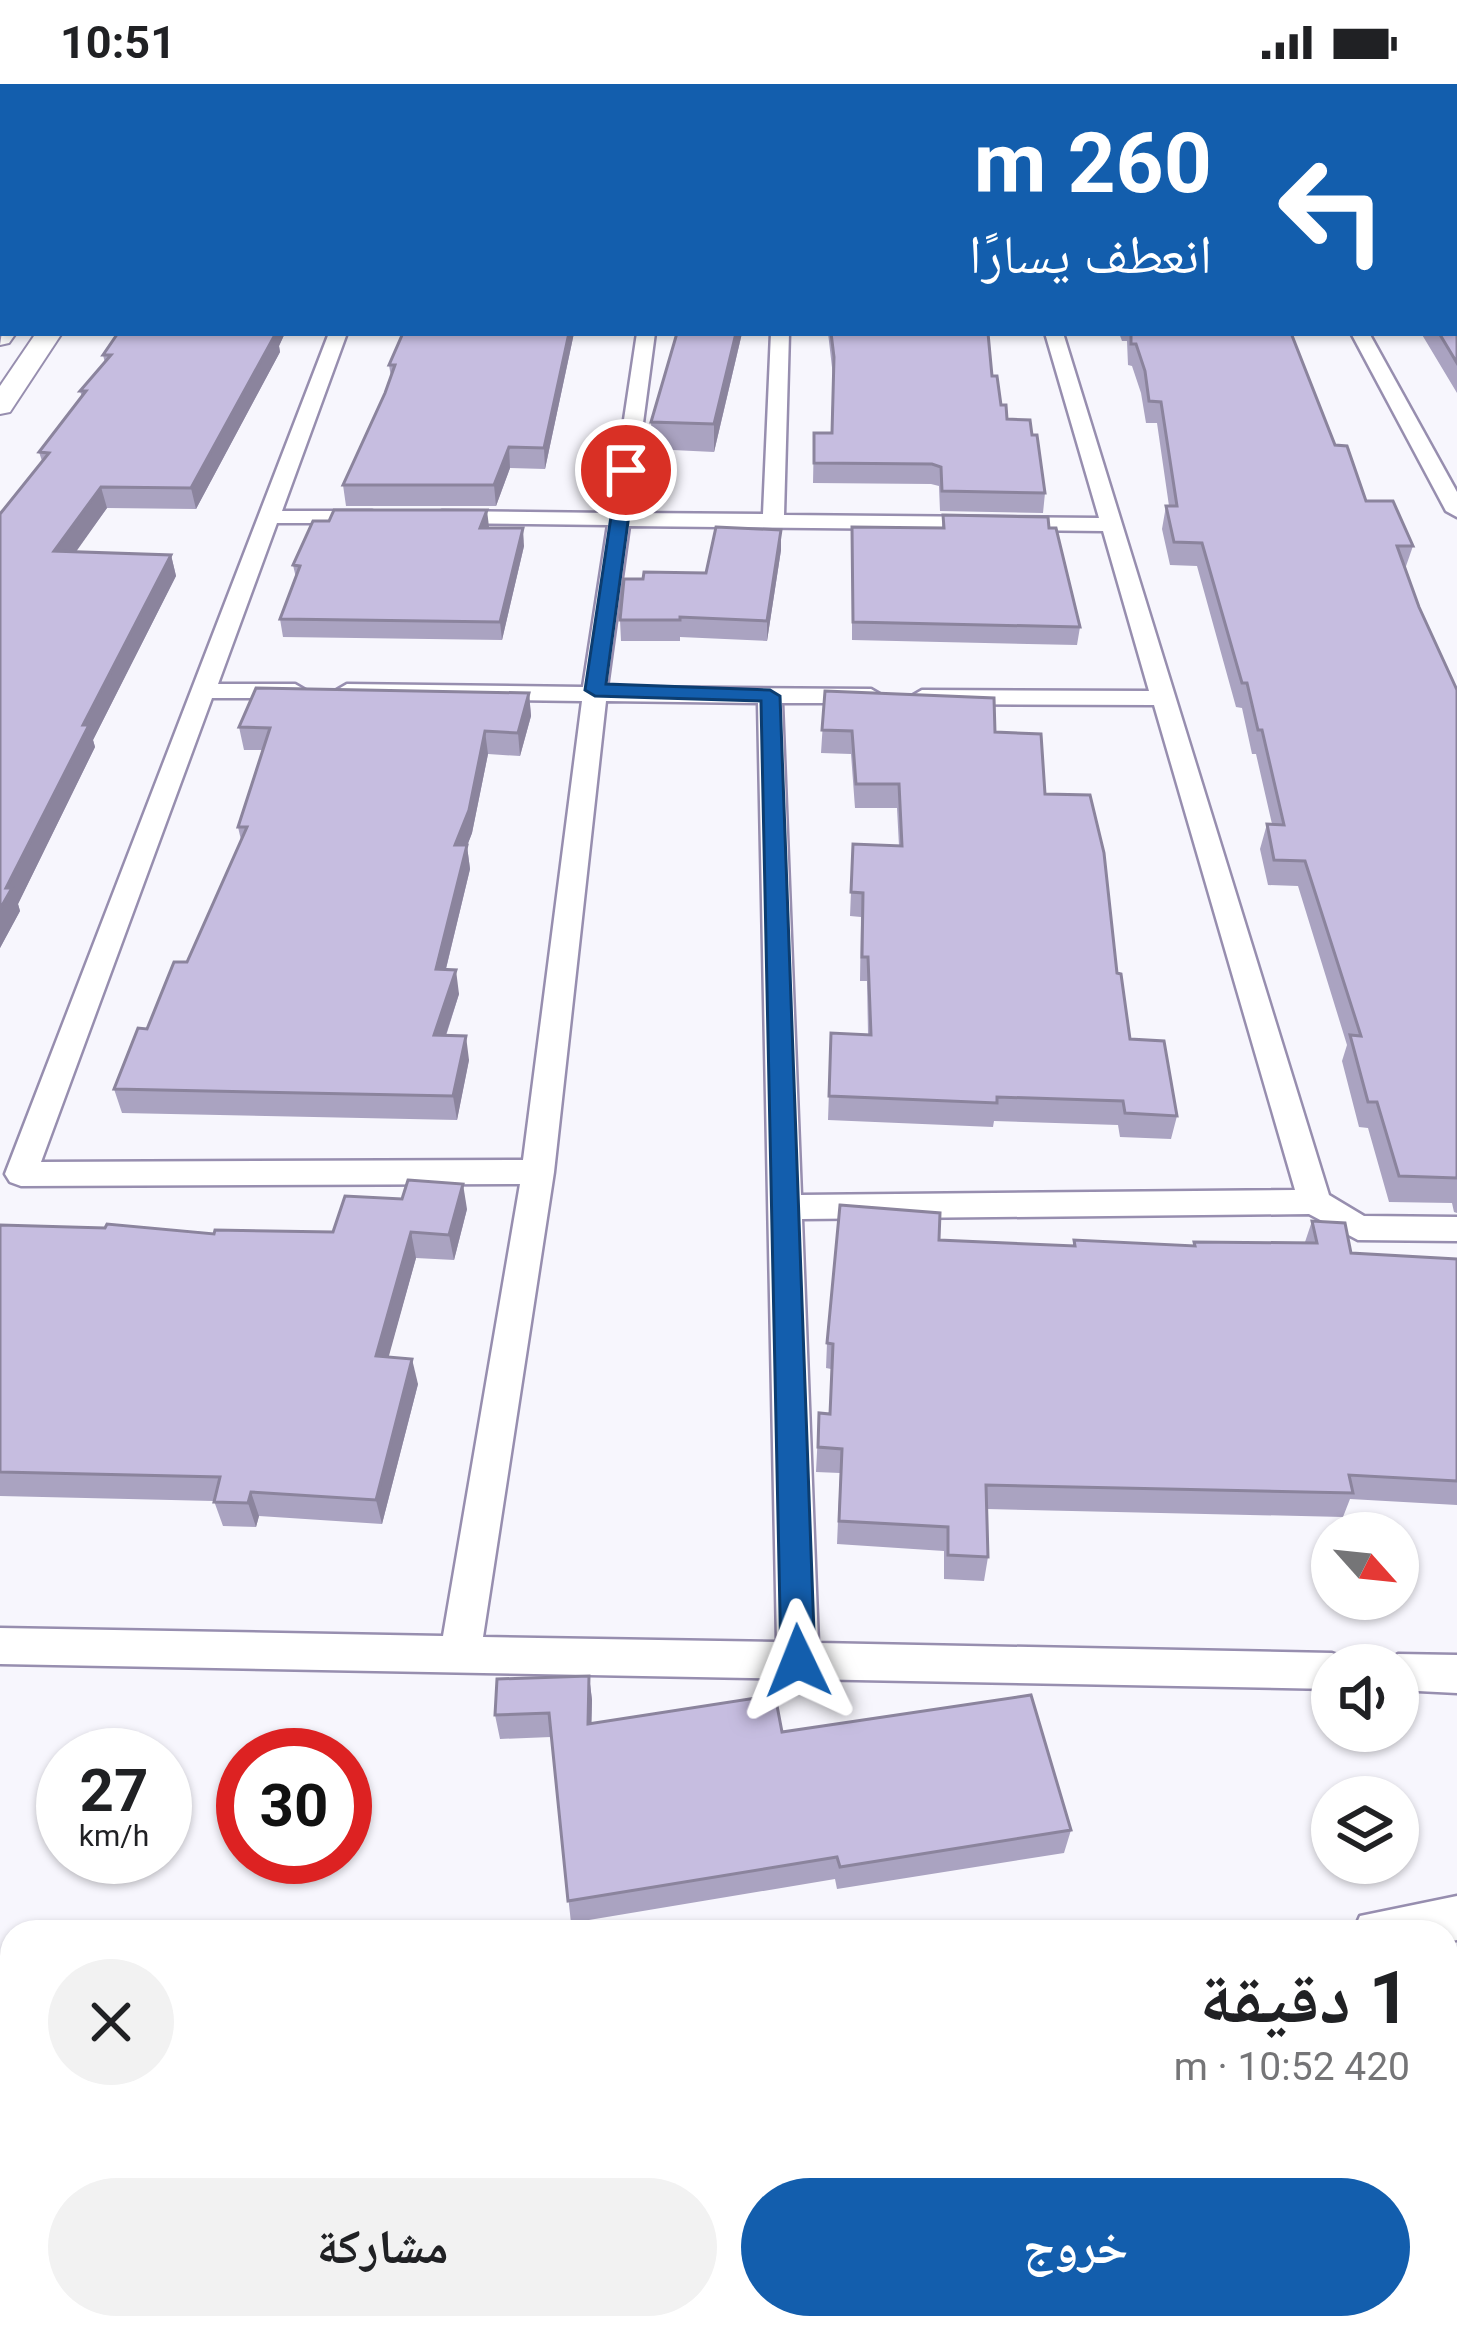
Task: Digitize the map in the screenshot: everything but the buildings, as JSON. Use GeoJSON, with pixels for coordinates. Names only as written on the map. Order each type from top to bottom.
{"type":"FeatureCollection","features":[{"type":"Feature","properties":{"kind":"street"},"geometry":{"type":"LineString","coordinates":[[0,406],[47,336]]}},
{"type":"Feature","properties":{"kind":"street"},"geometry":{"type":"LineString","coordinates":[[337,336],[21,1174],[538,1172]]}},
{"type":"Feature","properties":{"kind":"street"},"geometry":{"type":"LineString","coordinates":[[460,1654],[538,1172],[595,690],[646,336]]}},
{"type":"Feature","properties":{"kind":"street"},"geometry":{"type":"LineString","coordinates":[[773,519],[780,336]]}},
{"type":"Feature","properties":{"kind":"street"},"geometry":{"type":"LineString","coordinates":[[1055,336],[1316,1202]]}},
{"type":"Feature","properties":{"kind":"street"},"geometry":{"type":"LineString","coordinates":[[1362,336],[1450,487],[1457,511]]}},
{"type":"Feature","properties":{"kind":"street"},"geometry":{"type":"LineString","coordinates":[[268,518],[620,516],[1112,525]]}},
{"type":"Feature","properties":{"kind":"street"},"geometry":{"type":"LineString","coordinates":[[201,691],[595,690],[1164,698]]}},
{"type":"Feature","properties":{"kind":"street"},"geometry":{"type":"LineString","coordinates":[[770,696],[798,1661]]}},
{"type":"Feature","properties":{"kind":"street"},"geometry":{"type":"LineString","coordinates":[[784,1207],[1316,1202],[1358,1228],[1457,1229]]}},
{"type":"Feature","properties":{"kind":"street"},"geometry":{"type":"LineString","coordinates":[[0,1646],[1311,1671]]}},
{"type":"Feature","properties":{"kind":"street"},"geometry":{"type":"LineString","coordinates":[[1419,1673],[1457,1674]]}},
{"type":"Feature","properties":{"kind":"route"},"geometry":{"type":"LineString","coordinates":[[626,470],[595,690],[770,696],[798,1661]]}}]}
